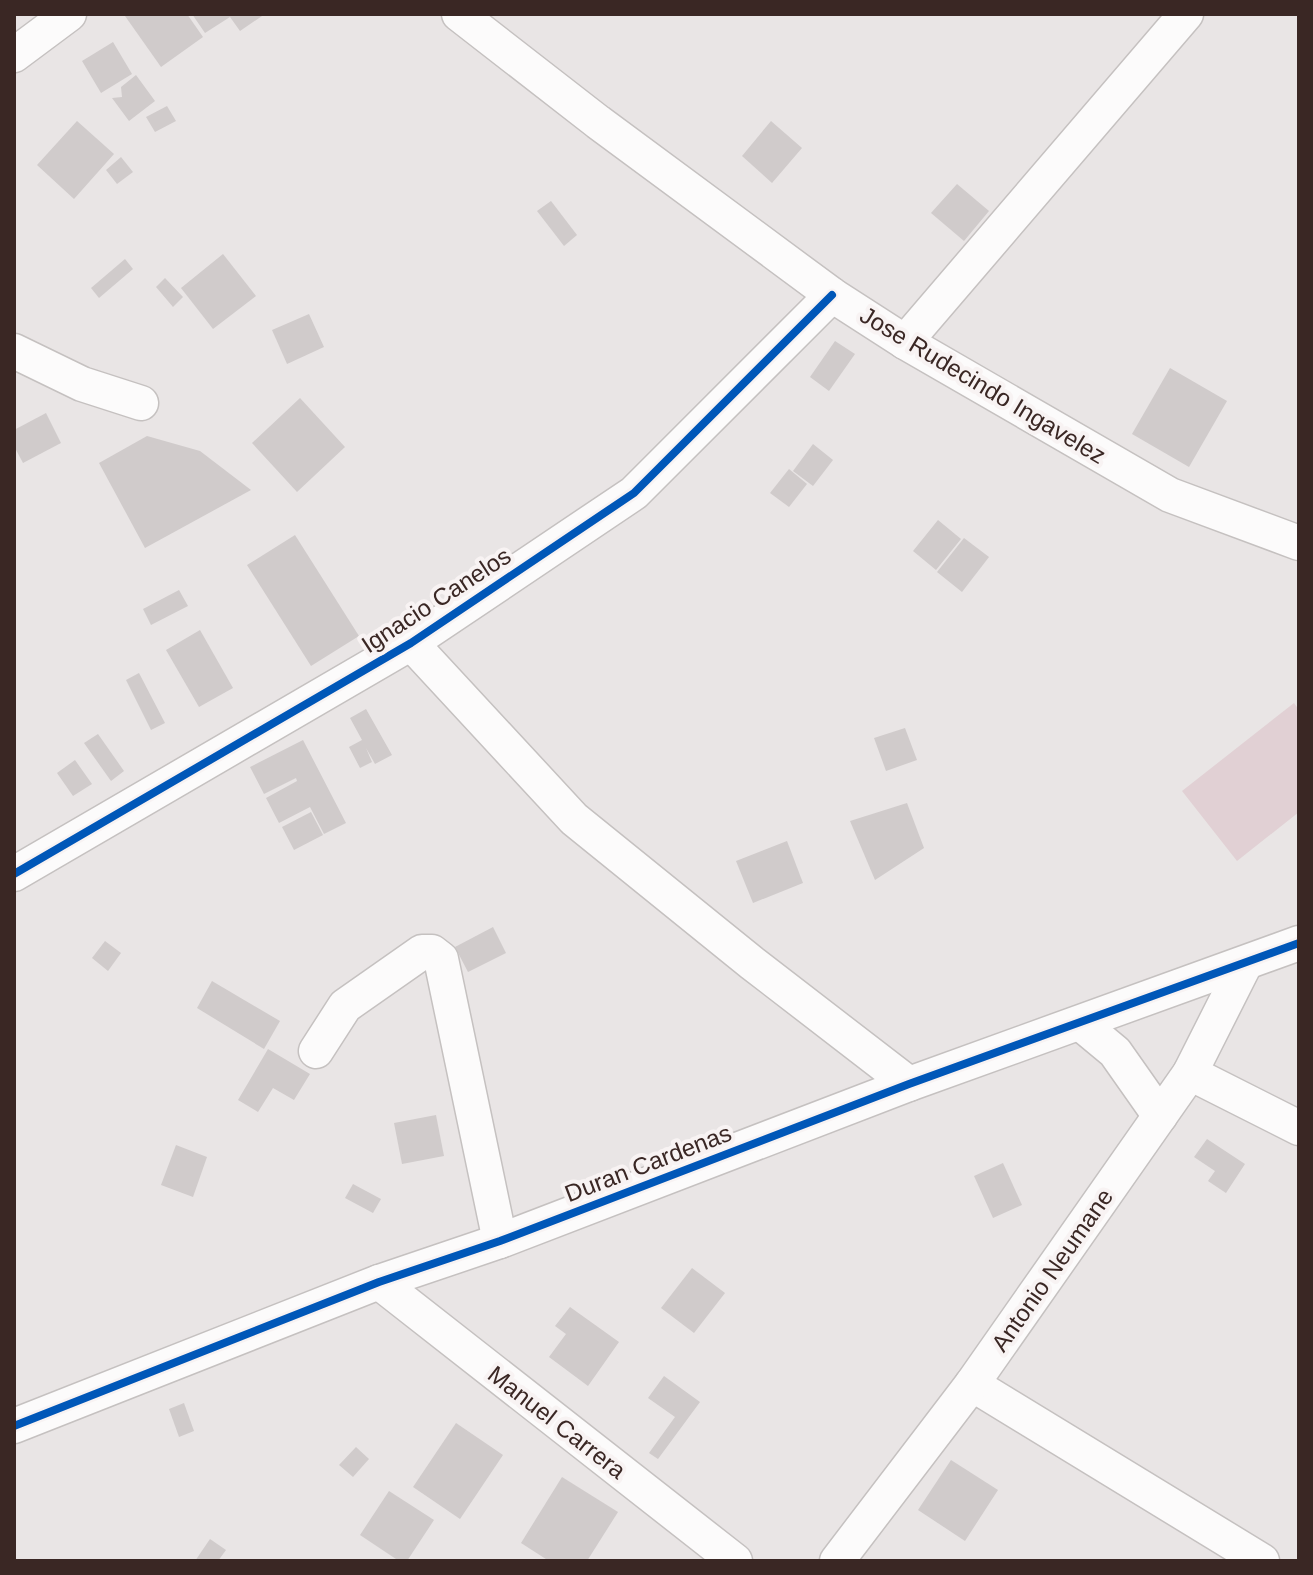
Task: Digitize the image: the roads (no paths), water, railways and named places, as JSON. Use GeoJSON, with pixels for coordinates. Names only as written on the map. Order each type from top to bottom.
{"type":"FeatureCollection","features":[{"type":"Feature","properties":{"kind":"street"},"geometry":{"type":"LineString","coordinates":[[14,55],[69,14]]}},
{"type":"Feature","properties":{"kind":"street","name":"Jose Rudecindo Ingavelez"},"geometry":{"type":"LineString","coordinates":[[459,14],[598,122],[832,295],[905,342],[1170,495],[1299,543]]}},
{"type":"Feature","properties":{"kind":"street"},"geometry":{"type":"LineString","coordinates":[[905,342],[1186,14]]}},
{"type":"Feature","properties":{"kind":"street","name":"Ignacio Canelos"},"geometry":{"type":"LineString","coordinates":[[14,874],[411,643],[634,493],[832,295]]}},
{"type":"Feature","properties":{"kind":"street"},"geometry":{"type":"LineString","coordinates":[[14,351],[82,384],[141,403]]}},
{"type":"Feature","properties":{"kind":"street","name":"Ignacio Canelos"},"geometry":{"type":"LineString","coordinates":[[411,643],[574,819],[752,963],[909,1084]]}},
{"type":"Feature","properties":{"kind":"street","name":"Duran Cardenas"},"geometry":{"type":"LineString","coordinates":[[14,1426],[379,1282],[500,1241],[909,1084],[1299,943]]}},
{"type":"Feature","properties":{"kind":"street"},"geometry":{"type":"LineString","coordinates":[[316,1051],[345,1006],[422,952],[432,952],[441,959],[500,1241]]}},
{"type":"Feature","properties":{"kind":"street","name":"Antonio Neumane"},"geometry":{"type":"LineString","coordinates":[[837,1561],[972,1384],[1190,1073],[1245,964]]}},
{"type":"Feature","properties":{"kind":"street"},"geometry":{"type":"LineString","coordinates":[[1080,1023],[1115,1052],[1160,1116]]}},
{"type":"Feature","properties":{"kind":"street"},"geometry":{"type":"LineString","coordinates":[[1190,1073],[1299,1128]]}},
{"type":"Feature","properties":{"kind":"street","name":"Manuel Carrera"},"geometry":{"type":"LineString","coordinates":[[379,1282],[735,1561]]}},
{"type":"Feature","properties":{"kind":"street"},"geometry":{"type":"LineString","coordinates":[[972,1384],[1262,1561]]}}]}
